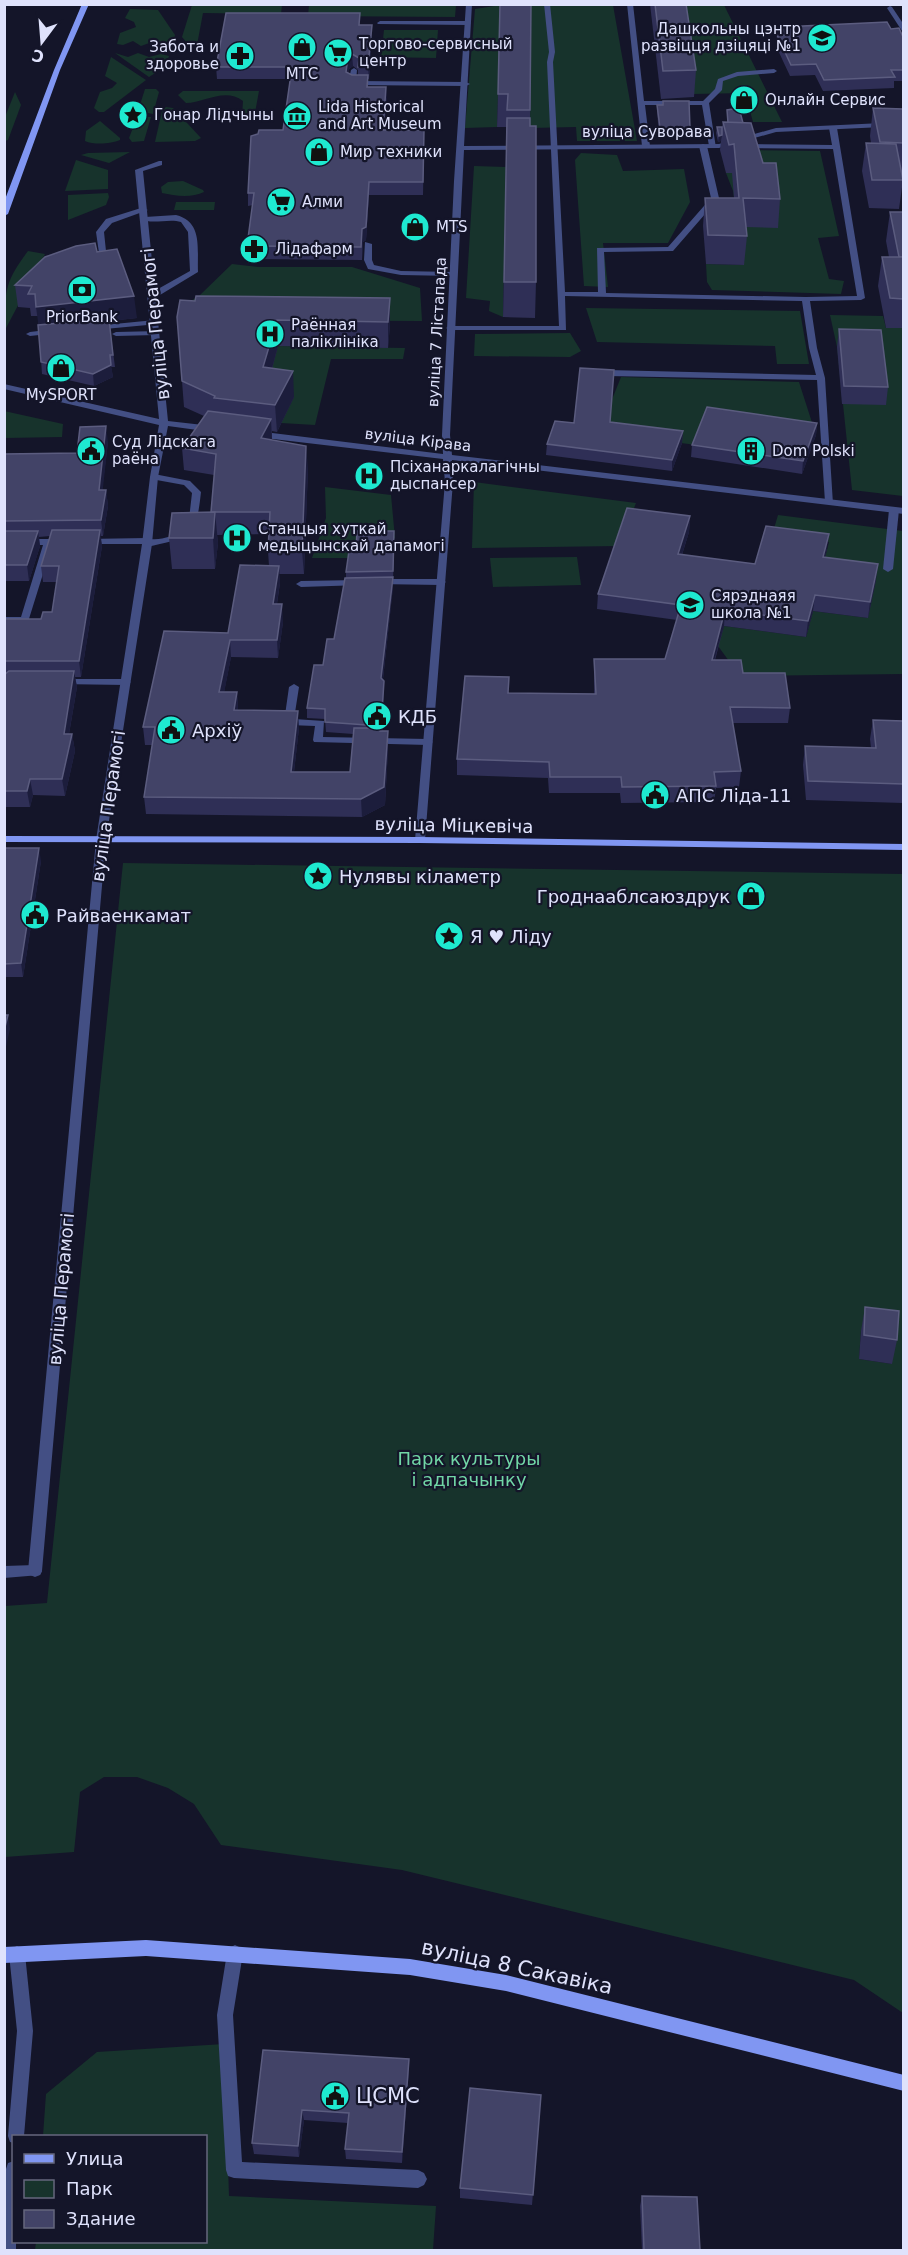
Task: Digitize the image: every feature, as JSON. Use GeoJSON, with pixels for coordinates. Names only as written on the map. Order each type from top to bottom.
{"type":"FeatureCollection","features":[{"type":"Feature","properties":{"kind":"main road"},"geometry":{"type":"LineString","coordinates":[[4,214],[57,70],[86,4]]}},
{"type":"Feature","properties":{"kind":"main road","name":"вуліца Міцкевіча"},"geometry":{"type":"LineString","coordinates":[[4,839],[420,840],[903,847]]}},
{"type":"Feature","properties":{"kind":"main road","name":"вуліца 8 Сакавіка"},"geometry":{"type":"LineString","coordinates":[[11,1955],[146,1948],[410,1967],[506,1983],[903,2083]]}},
{"type":"Feature","properties":{"kind":"street","name":"вуліца 7 Лістапада"},"geometry":{"type":"LineString","coordinates":[[420,840],[449,482],[446,435],[450,328],[469,4]]}},
{"type":"Feature","properties":{"kind":"street"},"geometry":{"type":"LineString","coordinates":[[450,328],[563,328],[550,62],[552,52],[547,4]]}},
{"type":"Feature","properties":{"kind":"street"},"geometry":{"type":"LineString","coordinates":[[630,4],[646,146]]}},
{"type":"Feature","properties":{"kind":"street"},"geometry":{"type":"LineString","coordinates":[[890,8],[901,21],[903,32]]}},
{"type":"Feature","properties":{"kind":"street"},"geometry":{"type":"LineString","coordinates":[[380,23],[468,23]]}},
{"type":"Feature","properties":{"kind":"street"},"geometry":{"type":"LineString","coordinates":[[354,70],[352,82],[466,84]]}},
{"type":"Feature","properties":{"kind":"street"},"geometry":{"type":"LineString","coordinates":[[641,103],[705,103],[718,90],[720,80],[737,74],[774,71]]}},
{"type":"Feature","properties":{"kind":"street"},"geometry":{"type":"LineString","coordinates":[[705,103],[716,146],[836,147]]}},
{"type":"Feature","properties":{"kind":"street","name":"вуліца Суворава"},"geometry":{"type":"LineString","coordinates":[[461,148],[716,146],[776,130],[903,124]]}},
{"type":"Feature","properties":{"kind":"street"},"geometry":{"type":"LineString","coordinates":[[561,294],[861,298],[832,128]]}},
{"type":"Feature","properties":{"kind":"street"},"geometry":{"type":"LineString","coordinates":[[602,295],[600,250],[670,249],[715,198],[703,146]]}},
{"type":"Feature","properties":{"kind":"street","name":"вуліца Перамогі"},"geometry":{"type":"LineString","coordinates":[[4,1572],[35,1571],[101,840],[147,543],[154,477],[164,423],[140,170],[159,162]]}},
{"type":"Feature","properties":{"kind":"street"},"geometry":{"type":"LineString","coordinates":[[102,251],[100,232],[109,220],[144,214],[185,218],[190,225],[194,272],[152,296]]}},
{"type":"Feature","properties":{"kind":"street"},"geometry":{"type":"LineString","coordinates":[[368,244],[368,260],[371,267],[401,273],[453,274]]}},
{"type":"Feature","properties":{"kind":"street"},"geometry":{"type":"LineString","coordinates":[[807,299],[813,348],[820,378],[831,502]]}},
{"type":"Feature","properties":{"kind":"street"},"geometry":{"type":"LineString","coordinates":[[85,329],[155,322]]}},
{"type":"Feature","properties":{"kind":"street"},"geometry":{"type":"LineString","coordinates":[[30,334],[63,331]]}},
{"type":"Feature","properties":{"kind":"street"},"geometry":{"type":"LineString","coordinates":[[116,334],[156,333]]}},
{"type":"Feature","properties":{"kind":"street"},"geometry":{"type":"LineString","coordinates":[[607,373],[820,378]]}},
{"type":"Feature","properties":{"kind":"street"},"geometry":{"type":"LineString","coordinates":[[4,386],[164,423],[222,430]]}},
{"type":"Feature","properties":{"kind":"street","name":"вуліца Кірава"},"geometry":{"type":"LineString","coordinates":[[245,433],[899,511]]}},
{"type":"Feature","properties":{"kind":"street"},"geometry":{"type":"LineString","coordinates":[[4,542],[147,543],[183,536],[192,527],[197,492],[187,483],[154,477]]}},
{"type":"Feature","properties":{"kind":"street"},"geometry":{"type":"LineString","coordinates":[[888,569],[899,511]]}},
{"type":"Feature","properties":{"kind":"street"},"geometry":{"type":"LineString","coordinates":[[4,620],[25,620],[48,542]]}},
{"type":"Feature","properties":{"kind":"street"},"geometry":{"type":"LineString","coordinates":[[301,584],[441,582]]}},
{"type":"Feature","properties":{"kind":"street"},"geometry":{"type":"LineString","coordinates":[[48,682],[126,682]]}},
{"type":"Feature","properties":{"kind":"street"},"geometry":{"type":"LineString","coordinates":[[294,687],[289,722],[320,723],[318,740],[428,742]]}},
{"type":"Feature","properties":{"kind":"street"},"geometry":{"type":"LineString","coordinates":[[235,1953],[225,2015],[234,2170],[418,2180]]}},
{"type":"Feature","properties":{"kind":"street"},"geometry":{"type":"LineString","coordinates":[[11,1955],[25,2031],[16,2135]]}},
{"type":"Feature","properties":{"kind":"street"},"geometry":{"type":"LineString","coordinates":[[7,2250],[12,2192]]}},
{"type":"Feature","properties":{"kind":"green space"},"geometry":{"type":"Polygon","coordinates":[[[192,5],[282,5],[281,14],[203,13],[197,45],[188,44],[182,37],[192,5]]]}},
{"type":"Feature","properties":{"kind":"green space"},"geometry":{"type":"Polygon","coordinates":[[[309,5],[456,5],[455,17],[308,16],[309,5]]]}},
{"type":"Feature","properties":{"kind":"green space"},"geometry":{"type":"Polygon","coordinates":[[[501,5],[497,127],[465,128],[475,9],[501,5]]]}},
{"type":"Feature","properties":{"kind":"green space"},"geometry":{"type":"Polygon","coordinates":[[[531,5],[613,5],[637,141],[577,141],[576,127],[530,128],[531,5]]]}},
{"type":"Feature","properties":{"kind":"green space"},"geometry":{"type":"Polygon","coordinates":[[[681,5],[724,5],[782,122],[753,122],[745,93],[693,94],[681,5]]]}},
{"type":"Feature","properties":{"kind":"green space"},"geometry":{"type":"Polygon","coordinates":[[[130,9],[158,10],[175,35],[173,44],[165,46],[162,43],[152,42],[141,46],[133,41],[123,45],[117,44],[120,33],[136,27],[134,22],[125,18],[130,9]]]}},
{"type":"Feature","properties":{"kind":"green space"},"geometry":{"type":"Polygon","coordinates":[[[384,30],[438,30],[436,58],[381,57],[384,30]]]}},
{"type":"Feature","properties":{"kind":"green space"},"geometry":{"type":"Polygon","coordinates":[[[115,53],[128,57],[138,53],[149,57],[161,54],[169,56],[166,66],[149,77],[115,53]]]}},
{"type":"Feature","properties":{"kind":"green space"},"geometry":{"type":"Polygon","coordinates":[[[111,57],[146,80],[104,112],[99,112],[94,108],[100,92],[112,88],[117,83],[105,76],[111,57]]]}},
{"type":"Feature","properties":{"kind":"green space"},"geometry":{"type":"Polygon","coordinates":[[[145,89],[156,89],[159,92],[153,114],[138,111],[145,89]]]}},
{"type":"Feature","properties":{"kind":"green space"},"geometry":{"type":"Polygon","coordinates":[[[183,91],[259,91],[254,118],[242,116],[243,101],[236,97],[222,95],[186,103],[178,95],[183,91]]]}},
{"type":"Feature","properties":{"kind":"green space"},"geometry":{"type":"Polygon","coordinates":[[[15,92],[21,105],[8,140],[5,141],[5,117],[15,92]]]}},
{"type":"Feature","properties":{"kind":"green space"},"geometry":{"type":"Polygon","coordinates":[[[166,107],[173,108],[201,138],[195,141],[155,142],[162,111],[166,107]]]}},
{"type":"Feature","properties":{"kind":"green space"},"geometry":{"type":"Polygon","coordinates":[[[151,117],[144,141],[132,142],[129,138],[136,120],[151,117]]]}},
{"type":"Feature","properties":{"kind":"green space"},"geometry":{"type":"Polygon","coordinates":[[[100,121],[120,140],[102,144],[85,141],[86,131],[100,121]]]}},
{"type":"Feature","properties":{"kind":"green space"},"geometry":{"type":"Polygon","coordinates":[[[749,150],[820,151],[839,236],[818,238],[829,279],[844,281],[841,294],[712,290],[707,282],[706,264],[744,265],[733,191],[726,173],[755,172],[749,150]]]}},
{"type":"Feature","properties":{"kind":"green space"},"geometry":{"type":"Polygon","coordinates":[[[130,152],[109,163],[81,155],[88,153],[130,152]]]}},
{"type":"Feature","properties":{"kind":"green space"},"geometry":{"type":"Polygon","coordinates":[[[581,153],[617,155],[623,171],[684,169],[690,202],[668,243],[603,243],[608,287],[584,286],[575,160],[581,153]]]}},
{"type":"Feature","properties":{"kind":"green space"},"geometry":{"type":"Polygon","coordinates":[[[76,160],[108,170],[108,189],[65,191],[76,160]]]}},
{"type":"Feature","properties":{"kind":"green space"},"geometry":{"type":"Polygon","coordinates":[[[474,166],[506,167],[503,317],[489,311],[490,301],[466,298],[474,166]]]}},
{"type":"Feature","properties":{"kind":"green space"},"geometry":{"type":"Polygon","coordinates":[[[183,181],[204,192],[183,196],[162,193],[161,187],[168,182],[183,181]]]}},
{"type":"Feature","properties":{"kind":"green space"},"geometry":{"type":"Polygon","coordinates":[[[108,193],[106,205],[68,220],[68,195],[108,193]]]}},
{"type":"Feature","properties":{"kind":"green space"},"geometry":{"type":"Polygon","coordinates":[[[176,202],[215,202],[214,210],[174,210],[176,202]]]}},
{"type":"Feature","properties":{"kind":"green space"},"geometry":{"type":"Polygon","coordinates":[[[28,251],[45,254],[5,330],[6,296],[10,280],[28,251]]]}},
{"type":"Feature","properties":{"kind":"green space"},"geometry":{"type":"Polygon","coordinates":[[[232,264],[259,267],[352,267],[420,288],[422,321],[182,320],[180,308],[200,295],[232,264]]]}},
{"type":"Feature","properties":{"kind":"green space"},"geometry":{"type":"Polygon","coordinates":[[[586,308],[800,311],[809,364],[777,364],[775,346],[597,342],[586,308]]]}},
{"type":"Feature","properties":{"kind":"green space"},"geometry":{"type":"Polygon","coordinates":[[[830,315],[883,316],[886,328],[903,328],[903,496],[852,490],[837,347],[830,315]]]}},
{"type":"Feature","properties":{"kind":"green space"},"geometry":{"type":"Polygon","coordinates":[[[570,333],[581,351],[570,357],[474,356],[475,334],[570,333]]]}},
{"type":"Feature","properties":{"kind":"green space"},"geometry":{"type":"Polygon","coordinates":[[[278,346],[405,348],[403,359],[331,359],[315,425],[281,423],[294,397],[265,394],[278,346]]]}},
{"type":"Feature","properties":{"kind":"green space"},"geometry":{"type":"Polygon","coordinates":[[[621,377],[799,382],[816,435],[707,419],[696,445],[599,432],[621,377]]]}},
{"type":"Feature","properties":{"kind":"green space"},"geometry":{"type":"Polygon","coordinates":[[[4,411],[63,424],[62,437],[5,438],[4,411]]]}},
{"type":"Feature","properties":{"kind":"green space"},"geometry":{"type":"Polygon","coordinates":[[[474,482],[636,503],[619,546],[472,548],[474,482]]]}},
{"type":"Feature","properties":{"kind":"green space"},"geometry":{"type":"Polygon","coordinates":[[[325,487],[391,495],[395,538],[357,538],[356,558],[312,558],[326,518],[325,487]]]}},
{"type":"Feature","properties":{"kind":"green space"},"geometry":{"type":"Polygon","coordinates":[[[778,515],[903,531],[903,674],[740,676],[718,646],[724,626],[806,637],[813,611],[868,618],[821,573],[829,542],[773,532],[778,515]]]}},
{"type":"Feature","properties":{"kind":"green space"},"geometry":{"type":"Polygon","coordinates":[[[577,557],[581,585],[493,587],[490,558],[577,557]]]}},
{"type":"Feature","properties":{"kind":"green space","name":"Парк культуры і адпачынку"},"geometry":{"type":"Polygon","coordinates":[[[123,863],[903,874],[903,2013],[854,1980],[402,1870],[221,1845],[194,1804],[168,1788],[137,1777],[104,1777],[80,1792],[74,1852],[5,1857],[5,1606],[47,1603],[123,863]],[[861,1331],[859,1359],[892,1364],[861,1331]]]}},
{"type":"Feature","properties":{"kind":"green space"},"geometry":{"type":"Polygon","coordinates":[[[224,2044],[229,2196],[436,2206],[433,2250],[35,2250],[36,2243],[207,2243],[207,2135],[43,2135],[46,2094],[97,2052],[224,2044]]]}},
{"type":"Feature","properties":{"kind":"building"},"geometry":{"type":"Polygon","coordinates":[[[500,4],[531,4],[530,110],[507,110],[508,94],[498,94],[500,4]]]}},
{"type":"Feature","properties":{"kind":"building"},"geometry":{"type":"Polygon","coordinates":[[[655,4],[686,4],[696,70],[663,71],[655,4]]]}},
{"type":"Feature","properties":{"kind":"building"},"geometry":{"type":"Polygon","coordinates":[[[226,13],[360,13],[359,25],[372,25],[368,67],[358,67],[359,58],[352,54],[348,57],[346,72],[352,75],[368,75],[367,87],[386,87],[383,130],[424,130],[423,182],[369,182],[366,227],[362,229],[361,247],[247,246],[254,193],[248,193],[251,136],[258,134],[259,130],[283,130],[292,67],[216,67],[226,13]]]}},
{"type":"Feature","properties":{"kind":"building"},"geometry":{"type":"Polygon","coordinates":[[[887,22],[891,29],[899,28],[903,37],[903,70],[891,70],[895,77],[824,80],[816,64],[791,65],[777,35],[786,35],[782,27],[887,22]]]}},
{"type":"Feature","properties":{"kind":"building"},"geometry":{"type":"Polygon","coordinates":[[[663,101],[689,101],[690,128],[660,128],[657,105],[663,105],[663,101]]]}},
{"type":"Feature","properties":{"kind":"building"},"geometry":{"type":"Polygon","coordinates":[[[739,108],[743,123],[728,123],[727,110],[739,108]]]}},
{"type":"Feature","properties":{"kind":"building"},"geometry":{"type":"Polygon","coordinates":[[[873,108],[903,109],[903,143],[880,142],[873,108]]]}},
{"type":"Feature","properties":{"kind":"building"},"geometry":{"type":"Polygon","coordinates":[[[507,118],[530,118],[530,126],[536,126],[536,282],[504,282],[507,118]]]}},
{"type":"Feature","properties":{"kind":"building"},"geometry":{"type":"Polygon","coordinates":[[[723,122],[751,123],[763,163],[776,163],[780,199],[743,198],[747,236],[708,235],[705,198],[739,198],[734,144],[729,145],[723,122]]]}},
{"type":"Feature","properties":{"kind":"building"},"geometry":{"type":"Polygon","coordinates":[[[717,127],[722,127],[722,135],[719,136],[717,127]]]}},
{"type":"Feature","properties":{"kind":"building"},"geometry":{"type":"Polygon","coordinates":[[[866,143],[896,144],[903,180],[872,180],[866,143]]]}},
{"type":"Feature","properties":{"kind":"building"},"geometry":{"type":"Polygon","coordinates":[[[890,212],[903,212],[903,257],[899,257],[890,212]]]}},
{"type":"Feature","properties":{"kind":"building"},"geometry":{"type":"Polygon","coordinates":[[[95,243],[97,252],[117,249],[134,296],[36,307],[35,294],[28,294],[32,286],[15,285],[45,257],[76,246],[95,243]]]}},
{"type":"Feature","properties":{"kind":"building"},"geometry":{"type":"Polygon","coordinates":[[[882,257],[903,257],[903,299],[890,298],[882,257]]]}},
{"type":"Feature","properties":{"kind":"building"},"geometry":{"type":"Polygon","coordinates":[[[196,296],[390,298],[388,322],[277,320],[263,367],[293,371],[275,405],[214,398],[215,396],[182,381],[177,317],[180,300],[195,301],[196,296]]]}},
{"type":"Feature","properties":{"kind":"building"},"geometry":{"type":"Polygon","coordinates":[[[109,319],[113,355],[110,355],[111,365],[93,374],[41,362],[38,325],[109,319]]]}},
{"type":"Feature","properties":{"kind":"building"},"geometry":{"type":"Polygon","coordinates":[[[839,329],[881,330],[888,387],[844,386],[839,329]]]}},
{"type":"Feature","properties":{"kind":"building"},"geometry":{"type":"Polygon","coordinates":[[[580,368],[614,370],[610,422],[683,431],[672,460],[547,444],[555,421],[574,423],[580,368]]]}},
{"type":"Feature","properties":{"kind":"building","name":"Dom Polski"},"geometry":{"type":"Polygon","coordinates":[[[707,407],[817,423],[803,461],[692,445],[707,407]]]}},
{"type":"Feature","properties":{"kind":"building"},"geometry":{"type":"Polygon","coordinates":[[[208,411],[271,419],[261,438],[306,446],[302,551],[268,551],[270,512],[211,512],[216,454],[182,448],[208,411]]]}},
{"type":"Feature","properties":{"kind":"building"},"geometry":{"type":"Polygon","coordinates":[[[106,426],[99,490],[106,490],[101,520],[4,521],[4,454],[77,453],[80,427],[106,426]]]}},
{"type":"Feature","properties":{"kind":"building"},"geometry":{"type":"Polygon","coordinates":[[[627,508],[690,516],[678,554],[755,564],[766,526],[829,534],[823,557],[878,564],[870,602],[815,595],[808,621],[725,610],[712,660],[741,660],[743,673],[785,673],[790,708],[730,707],[741,771],[714,772],[716,786],[622,787],[621,777],[550,777],[549,762],[457,759],[465,676],[509,677],[508,693],[596,694],[594,659],[665,659],[681,605],[598,594],[627,508]]]}},
{"type":"Feature","properties":{"kind":"building"},"geometry":{"type":"Polygon","coordinates":[[[215,512],[213,538],[169,538],[172,513],[215,512]]]}},
{"type":"Feature","properties":{"kind":"building"},"geometry":{"type":"Polygon","coordinates":[[[52,530],[100,530],[79,661],[4,661],[4,619],[41,619],[43,612],[52,612],[59,566],[41,566],[52,530]]]}},
{"type":"Feature","properties":{"kind":"building"},"geometry":{"type":"Polygon","coordinates":[[[4,531],[38,531],[27,565],[4,565],[4,531]]]}},
{"type":"Feature","properties":{"kind":"building"},"geometry":{"type":"Polygon","coordinates":[[[357,531],[394,531],[393,571],[346,572],[349,551],[356,551],[357,531]]]}},
{"type":"Feature","properties":{"kind":"building"},"geometry":{"type":"Polygon","coordinates":[[[240,565],[279,566],[273,604],[282,604],[277,640],[230,640],[219,692],[237,692],[234,710],[298,711],[291,772],[350,772],[354,728],[380,728],[380,731],[388,731],[384,787],[361,799],[144,797],[155,727],[143,727],[164,631],[228,633],[240,565]]]}},
{"type":"Feature","properties":{"kind":"building"},"geometry":{"type":"Polygon","coordinates":[[[393,577],[381,678],[384,681],[381,726],[325,722],[325,709],[307,708],[314,665],[323,665],[327,639],[334,639],[345,578],[393,577]]]}},
{"type":"Feature","properties":{"kind":"building"},"geometry":{"type":"Polygon","coordinates":[[[9,671],[74,671],[64,734],[72,734],[62,779],[30,779],[27,791],[4,791],[4,675],[9,671]]]}},
{"type":"Feature","properties":{"kind":"building"},"geometry":{"type":"Polygon","coordinates":[[[873,720],[903,721],[903,784],[808,781],[805,746],[876,748],[873,720]]]}},
{"type":"Feature","properties":{"kind":"building"},"geometry":{"type":"Polygon","coordinates":[[[4,848],[39,848],[21,963],[4,964],[4,848]]]}},
{"type":"Feature","properties":{"kind":"building"},"geometry":{"type":"Polygon","coordinates":[[[4,1015],[8,1015],[4,1031],[4,1015]]]}},
{"type":"Feature","properties":{"kind":"building"},"geometry":{"type":"Polygon","coordinates":[[[865,1307],[899,1311],[897,1340],[864,1335],[865,1307]]]}},
{"type":"Feature","properties":{"kind":"building"},"geometry":{"type":"Polygon","coordinates":[[[263,2050],[409,2059],[402,2152],[345,2149],[349,2113],[302,2110],[298,2146],[252,2143],[263,2050]]]}},
{"type":"Feature","properties":{"kind":"building"},"geometry":{"type":"Polygon","coordinates":[[[470,2088],[541,2095],[533,2195],[460,2188],[470,2088]]]}},
{"type":"Feature","properties":{"kind":"building"},"geometry":{"type":"Polygon","coordinates":[[[642,2196],[697,2197],[700,2250],[644,2250],[642,2196]]]}},
{"type":"Feature","properties":{"kind":"place","name":"Дашкольны цэнтр развіцця дзіцяці №1"},"geometry":{"type":"Point","coordinates":[822,38]}},
{"type":"Feature","properties":{"kind":"place","name":"МТС"},"geometry":{"type":"Point","coordinates":[302,47]}},
{"type":"Feature","properties":{"kind":"place","name":"Торгово-сервисный центр"},"geometry":{"type":"Point","coordinates":[338,53]}},
{"type":"Feature","properties":{"kind":"place","name":"Забота и здоровье"},"geometry":{"type":"Point","coordinates":[240,56]}},
{"type":"Feature","properties":{"kind":"place","name":"Онлайн Сервис"},"geometry":{"type":"Point","coordinates":[744,100]}},
{"type":"Feature","properties":{"kind":"place","name":"Гонар Лідчыны"},"geometry":{"type":"Point","coordinates":[133,115]}},
{"type":"Feature","properties":{"kind":"place","name":"Lida Historical and Art Museum"},"geometry":{"type":"Point","coordinates":[297,116]}},
{"type":"Feature","properties":{"kind":"place","name":"Мир техники"},"geometry":{"type":"Point","coordinates":[319,152]}},
{"type":"Feature","properties":{"kind":"place","name":"Алми"},"geometry":{"type":"Point","coordinates":[281,202]}},
{"type":"Feature","properties":{"kind":"place","name":"MTS"},"geometry":{"type":"Point","coordinates":[415,227]}},
{"type":"Feature","properties":{"kind":"place","name":"Лідафарм"},"geometry":{"type":"Point","coordinates":[254,249]}},
{"type":"Feature","properties":{"kind":"place","name":"PriorBank"},"geometry":{"type":"Point","coordinates":[82,290]}},
{"type":"Feature","properties":{"kind":"place","name":"Раённая паліклініка"},"geometry":{"type":"Point","coordinates":[270,334]}},
{"type":"Feature","properties":{"kind":"place","name":"MySPORT"},"geometry":{"type":"Point","coordinates":[61,368]}},
{"type":"Feature","properties":{"kind":"place","name":"Суд Лідскага раёна"},"geometry":{"type":"Point","coordinates":[91,451]}},
{"type":"Feature","properties":{"kind":"place","name":"Dom Polski"},"geometry":{"type":"Point","coordinates":[751,451]}},
{"type":"Feature","properties":{"kind":"place","name":"Псіханаркалагічны дыспансер"},"geometry":{"type":"Point","coordinates":[369,476]}},
{"type":"Feature","properties":{"kind":"place","name":"Станцыя хуткай медыцынскай дапамогі"},"geometry":{"type":"Point","coordinates":[237,538]}},
{"type":"Feature","properties":{"kind":"place","name":"Сярэднаяя школа №1"},"geometry":{"type":"Point","coordinates":[690,605]}},
{"type":"Feature","properties":{"kind":"place","name":"КДБ"},"geometry":{"type":"Point","coordinates":[377,716]}},
{"type":"Feature","properties":{"kind":"place","name":"Архіў"},"geometry":{"type":"Point","coordinates":[171,730]}},
{"type":"Feature","properties":{"kind":"place","name":"АПС Ліда-11"},"geometry":{"type":"Point","coordinates":[655,795]}},
{"type":"Feature","properties":{"kind":"place","name":"Нулявы кіламетр"},"geometry":{"type":"Point","coordinates":[318,876]}},
{"type":"Feature","properties":{"kind":"place","name":"Гроднааблсаюздрук"},"geometry":{"type":"Point","coordinates":[751,896]}},
{"type":"Feature","properties":{"kind":"place","name":"Райваенкамат"},"geometry":{"type":"Point","coordinates":[35,915]}},
{"type":"Feature","properties":{"kind":"place","name":"Я ♥ Ліду"},"geometry":{"type":"Point","coordinates":[449,936]}},
{"type":"Feature","properties":{"kind":"place","name":"ЦСМС"},"geometry":{"type":"Point","coordinates":[335,2096]}}]}
